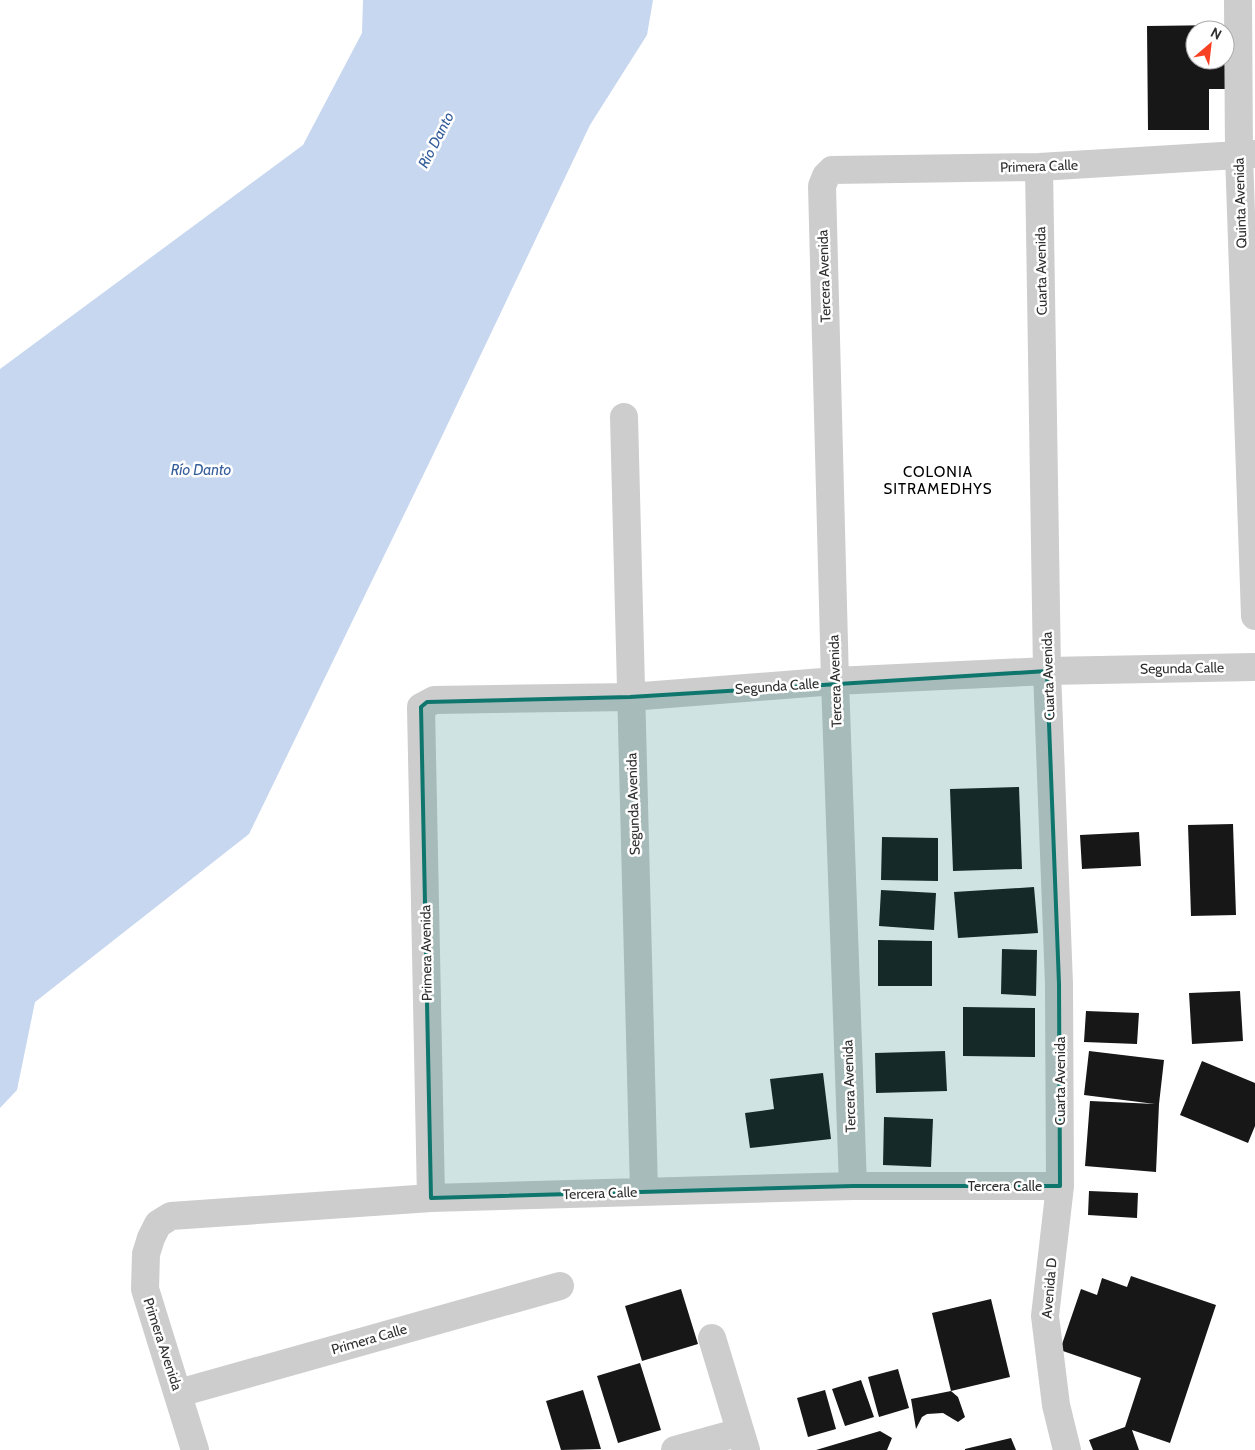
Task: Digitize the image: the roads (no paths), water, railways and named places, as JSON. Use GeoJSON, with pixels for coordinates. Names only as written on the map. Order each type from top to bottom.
{"type":"FeatureCollection","features":[{"type":"Feature","properties":{"kind":"street","name":"Quinta Avenida"},"geometry":{"type":"LineString","coordinates":[[1238,0],[1247,155],[1255,616]]}},
{"type":"Feature","properties":{"kind":"street","name":"Primera Calle"},"geometry":{"type":"LineString","coordinates":[[826,176],[832,170],[1039,167],[1247,155]]}},
{"type":"Feature","properties":{"kind":"street","name":"Cuarta Avenida"},"geometry":{"type":"LineString","coordinates":[[1039,167],[1047,671],[1059,984],[1060,1186]]}},
{"type":"Feature","properties":{"kind":"street","name":"Tercera Avenida"},"geometry":{"type":"LineString","coordinates":[[826,176],[822,186],[835,681],[853,1186]]}},
{"type":"Feature","properties":{"kind":"street","name":"Segunda Avenida"},"geometry":{"type":"LineString","coordinates":[[624,417],[644,1191]]}},
{"type":"Feature","properties":{"kind":"street","name":"Segunda Calle"},"geometry":{"type":"LineString","coordinates":[[422,707],[434,700],[630,697],[835,681],[1047,671],[1255,667]]}},
{"type":"Feature","properties":{"kind":"street","name":"Primera Avenida"},"geometry":{"type":"LineString","coordinates":[[422,707],[431,1198]]}},
{"type":"Feature","properties":{"kind":"street","name":"Tercera Calle"},"geometry":{"type":"LineString","coordinates":[[151,1238],[158,1224],[171,1216],[431,1198],[853,1186],[1060,1186]]}},
{"type":"Feature","properties":{"kind":"street","name":"Avenida D"},"geometry":{"type":"LineString","coordinates":[[1060,1186],[1045,1316],[1056,1406],[1067,1450]]}},
{"type":"Feature","properties":{"kind":"street","name":"Primera Avenida"},"geometry":{"type":"LineString","coordinates":[[151,1238],[146,1254],[145,1289],[179,1393],[195,1450]]}},
{"type":"Feature","properties":{"kind":"street","name":"Primera Calle"},"geometry":{"type":"LineString","coordinates":[[179,1393],[560,1286]]}},
{"type":"Feature","properties":{"kind":"street"},"geometry":{"type":"LineString","coordinates":[[675,1450],[743,1441],[712,1338]]}},
{"type":"Feature","properties":{"kind":"water","name":"Río Danto"},"geometry":{"type":"Polygon","coordinates":[[[363,0],[653,0],[647,35],[590,125],[433,455],[249,834],[35,1002],[17,1090],[0,1108],[0,369],[303,145],[362,33],[363,0]]]}},
{"type":"Feature","properties":{"kind":"district","name":"COLONIA SITRAMEDHYS"},"geometry":{"type":"Point","coordinates":[938,480]}}]}
